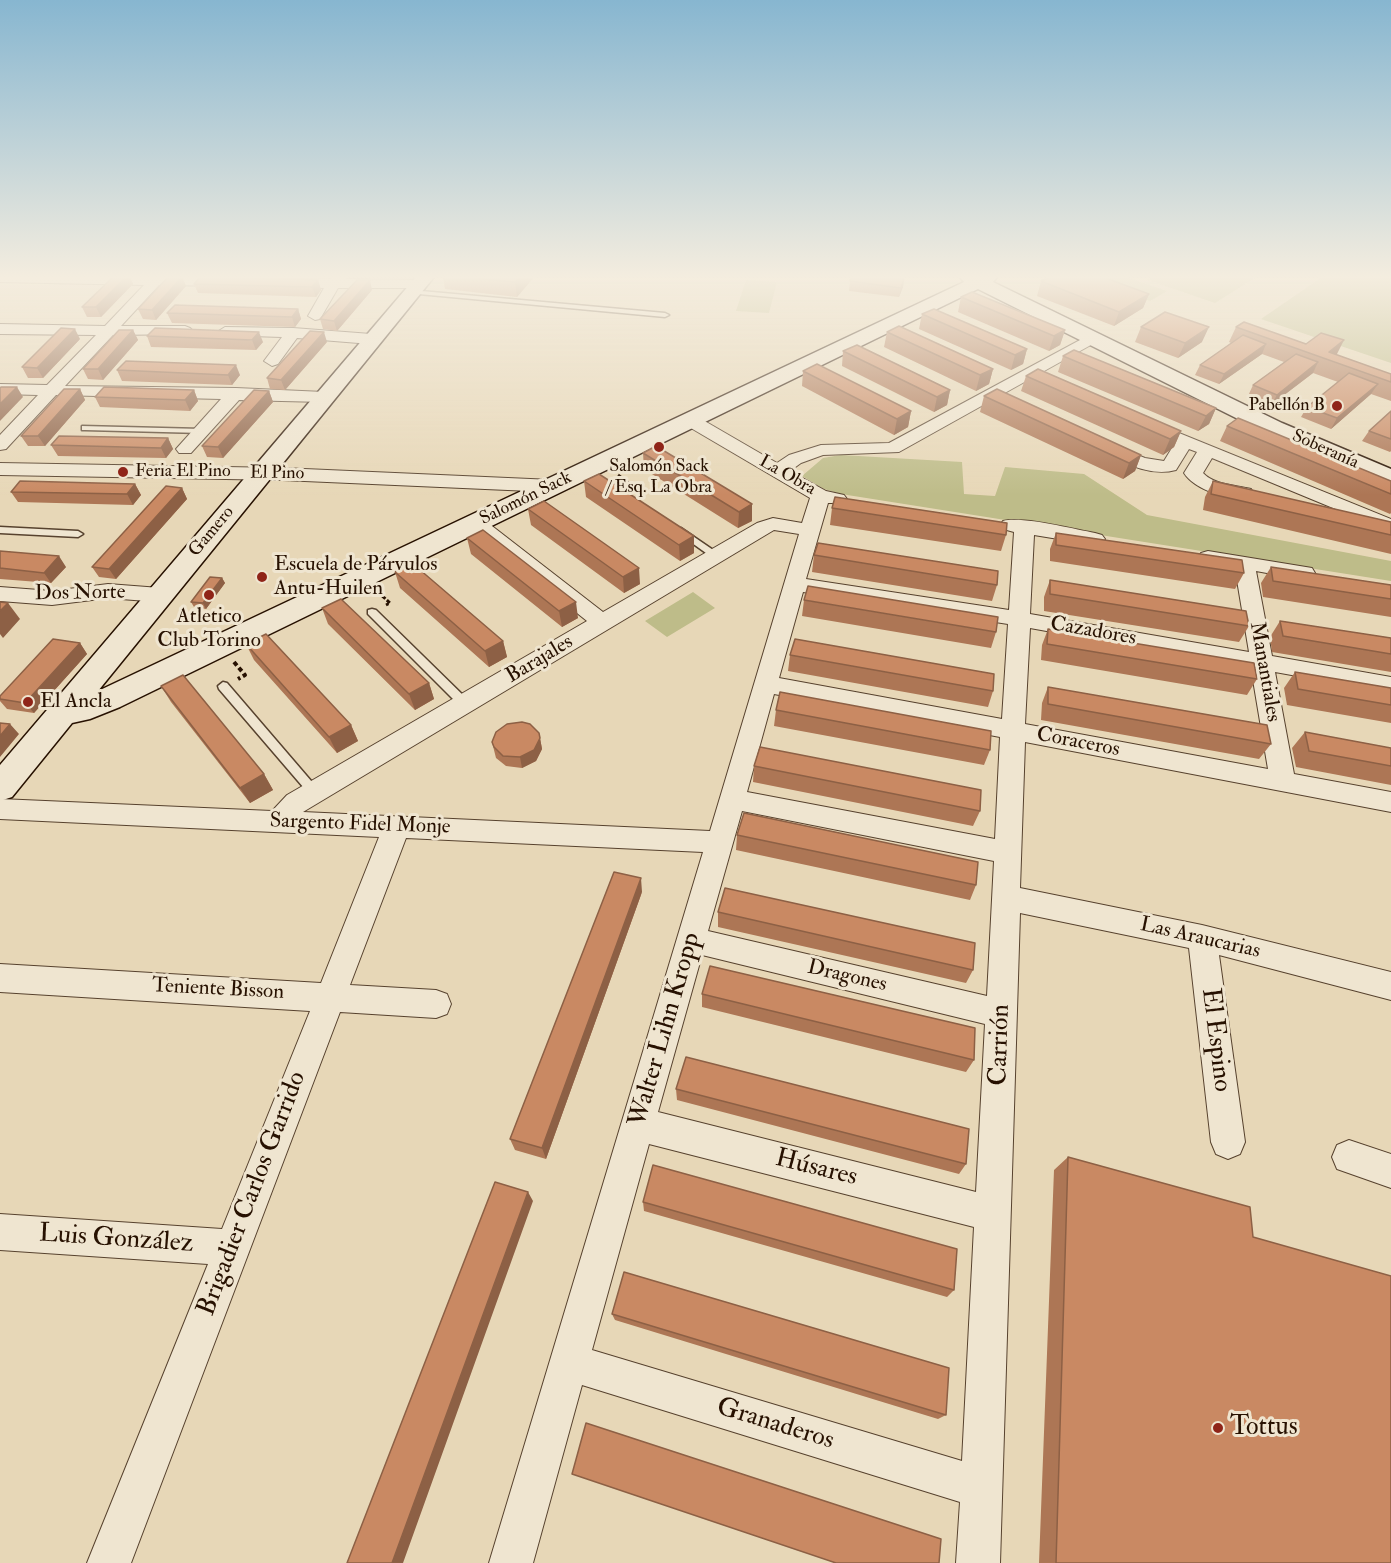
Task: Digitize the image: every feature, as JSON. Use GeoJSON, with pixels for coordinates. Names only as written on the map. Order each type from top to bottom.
{"type":"FeatureCollection","features":[{"type":"Feature","properties":{"kind":"street"},"geometry":{"type":"LineString","coordinates":[[0,445],[90,350]]}},
{"type":"Feature","properties":{"kind":"street"},"geometry":{"type":"LineString","coordinates":[[272,361],[280,350]]}},
{"type":"Feature","properties":{"kind":"street","name":"Gamero"},"geometry":{"type":"LineString","coordinates":[[0,788],[362,350]]}},
{"type":"Feature","properties":{"kind":"street","name":"Salomón Sack"},"geometry":{"type":"LineString","coordinates":[[62,713],[80,711],[102,703],[690,420],[855,350]]}},
{"type":"Feature","properties":{"kind":"street"},"geometry":{"type":"LineString","coordinates":[[778,471],[795,459],[821,450],[893,448],[1070,350]]}},
{"type":"Feature","properties":{"kind":"street","name":"Soberanía"},"geometry":{"type":"LineString","coordinates":[[1117,350],[1292,436],[1391,478]]}},
{"type":"Feature","properties":{"kind":"street"},"geometry":{"type":"LineString","coordinates":[[0,389],[236,393],[324,397]]}},
{"type":"Feature","properties":{"kind":"street"},"geometry":{"type":"LineString","coordinates":[[185,449],[236,393]]}},
{"type":"Feature","properties":{"kind":"street"},"geometry":{"type":"LineString","coordinates":[[989,394],[1011,404]]}},
{"type":"Feature","properties":{"kind":"street"},"geometry":{"type":"LineString","coordinates":[[943,398],[965,407]]}},
{"type":"Feature","properties":{"kind":"street"},"geometry":{"type":"LineString","coordinates":[[1127,417],[1391,527]]}},
{"type":"Feature","properties":{"kind":"street","name":"La Obra"},"geometry":{"type":"LineString","coordinates":[[690,420],[820,496],[854,501]]}},
{"type":"Feature","properties":{"kind":"street"},"geometry":{"type":"LineString","coordinates":[[1097,443],[1146,465],[1160,468],[1170,466],[1185,441]]}},
{"type":"Feature","properties":{"kind":"street"},"geometry":{"type":"LineString","coordinates":[[1208,450],[1193,473],[1198,480],[1211,486],[1267,499]]}},
{"type":"Feature","properties":{"kind":"street","name":"El Pino"},"geometry":{"type":"LineString","coordinates":[[0,469],[261,473],[553,486]]}},
{"type":"Feature","properties":{"kind":"street","name":"Walter Lihn Kropp"},"geometry":{"type":"LineString","coordinates":[[511,1563],[820,496]]}},
{"type":"Feature","properties":{"kind":"street"},"geometry":{"type":"LineString","coordinates":[[1290,504],[1391,527]]}},
{"type":"Feature","properties":{"kind":"street"},"geometry":{"type":"LineString","coordinates":[[990,522],[1117,542]]}},
{"type":"Feature","properties":{"kind":"street"},"geometry":{"type":"LineString","coordinates":[[476,523],[603,622]]}},
{"type":"Feature","properties":{"kind":"street","name":"Barajales"},"geometry":{"type":"LineString","coordinates":[[279,821],[296,802],[769,525],[810,531]]}},
{"type":"Feature","properties":{"kind":"street","name":"Carrión"},"geometry":{"type":"LineString","coordinates":[[978,1563],[1010,853],[1013,731],[1024,527]]}},
{"type":"Feature","properties":{"kind":"street"},"geometry":{"type":"LineString","coordinates":[[1186,554],[1323,576]]}},
{"type":"Feature","properties":{"kind":"street","name":"Manantiales"},"geometry":{"type":"LineString","coordinates":[[1244,563],[1263,661],[1282,782]]}},
{"type":"Feature","properties":{"kind":"street","name":"Cazadores"},"geometry":{"type":"LineString","coordinates":[[795,584],[1020,619],[1263,661],[1391,686]]}},
{"type":"Feature","properties":{"kind":"street","name":"Dos Norte"},"geometry":{"type":"LineString","coordinates":[[0,594],[52,598],[108,591],[160,595]]}},
{"type":"Feature","properties":{"kind":"street","name":"Coraceros"},"geometry":{"type":"LineString","coordinates":[[766,684],[1391,802]]}},
{"type":"Feature","properties":{"kind":"street"},"geometry":{"type":"LineString","coordinates":[[732,799],[1010,853]]}},
{"type":"Feature","properties":{"kind":"street","name":"Sargento Fidel Monje"},"geometry":{"type":"LineString","coordinates":[[0,809],[720,842]]}},
{"type":"Feature","properties":{"kind":"street","name":"Brigadier Carlos Garrido"},"geometry":{"type":"LineString","coordinates":[[109,1563],[397,826]]}},
{"type":"Feature","properties":{"kind":"street","name":"Las Araucarias"},"geometry":{"type":"LineString","coordinates":[[1008,898],[1202,938],[1391,986]]}},
{"type":"Feature","properties":{"kind":"street","name":"El Espino"},"geometry":{"type":"LineString","coordinates":[[1202,938],[1228,1142]]}},
{"type":"Feature","properties":{"kind":"street","name":"Dragones"},"geometry":{"type":"LineString","coordinates":[[692,940],[1002,1014]]}},
{"type":"Feature","properties":{"kind":"street","name":"Teniente Bisson"},"geometry":{"type":"LineString","coordinates":[[0,978],[435,1005]]}},
{"type":"Feature","properties":{"kind":"street","name":"Húsares"},"geometry":{"type":"LineString","coordinates":[[638,1124],[994,1214]]}},
{"type":"Feature","properties":{"kind":"street"},"geometry":{"type":"LineString","coordinates":[[1348,1157],[1391,1171]]}},
{"type":"Feature","properties":{"kind":"street","name":"Luis González"},"geometry":{"type":"LineString","coordinates":[[0,1232],[232,1248]]}},
{"type":"Feature","properties":{"kind":"street","name":"Granaderos"},"geometry":{"type":"LineString","coordinates":[[569,1362],[981,1488]]}},
{"type":"Feature","properties":{"kind":"lane"},"geometry":{"type":"LineString","coordinates":[[85,428],[202,431]]}},
{"type":"Feature","properties":{"kind":"lane"},"geometry":{"type":"LineString","coordinates":[[676,528],[716,556]]}},
{"type":"Feature","properties":{"kind":"lane"},"geometry":{"type":"LineString","coordinates":[[0,530],[78,534]]}},
{"type":"Feature","properties":{"kind":"lane"},"geometry":{"type":"LineString","coordinates":[[372,612],[465,704]]}},
{"type":"Feature","properties":{"kind":"lane"},"geometry":{"type":"LineString","coordinates":[[223,686],[314,792]]}},
{"type":"Feature","properties":{"kind":"path"},"geometry":{"type":"LineString","coordinates":[[618,489],[629,483],[624,480]]}},
{"type":"Feature","properties":{"kind":"shaded area"},"geometry":{"type":"Polygon","coordinates":[[[1352,350],[1391,350],[1391,363],[1352,350]]]}},
{"type":"Feature","properties":{"kind":"shaded area"},"geometry":{"type":"Polygon","coordinates":[[[841,455],[962,462],[964,494],[995,496],[1005,467],[1084,474],[1147,515],[1391,561],[1391,581],[841,494],[824,489],[802,476],[823,458],[841,455]]]}},
{"type":"Feature","properties":{"kind":"shaded area"},"geometry":{"type":"Polygon","coordinates":[[[693,592],[715,608],[667,637],[645,621],[693,592]]]}},
{"type":"Feature","properties":{"kind":"building"},"geometry":{"type":"Polygon","coordinates":[[[39,350],[55,350],[37,368],[22,367],[39,350]]]}},
{"type":"Feature","properties":{"kind":"building"},"geometry":{"type":"Polygon","coordinates":[[[101,350],[115,350],[98,369],[83,369],[101,350]]]}},
{"type":"Feature","properties":{"kind":"building"},"geometry":{"type":"Polygon","coordinates":[[[293,350],[308,350],[281,380],[267,378],[293,350]]]}},
{"type":"Feature","properties":{"kind":"building"},"geometry":{"type":"Polygon","coordinates":[[[867,350],[950,390],[937,397],[843,351],[867,350]]]}},
{"type":"Feature","properties":{"kind":"building"},"geometry":{"type":"Polygon","coordinates":[[[926,350],[951,350],[993,369],[980,375],[926,350]]]}},
{"type":"Feature","properties":{"kind":"building"},"geometry":{"type":"Polygon","coordinates":[[[1004,350],[1025,350],[1015,355],[1004,350]]]}},
{"type":"Feature","properties":{"kind":"building"},"geometry":{"type":"Polygon","coordinates":[[[1074,350],[1216,408],[1206,416],[1063,356],[1074,350]]]}},
{"type":"Feature","properties":{"kind":"building"},"geometry":{"type":"Polygon","coordinates":[[[1222,350],[1258,350],[1224,374],[1200,365],[1222,350]]]}},
{"type":"Feature","properties":{"kind":"building"},"geometry":{"type":"Polygon","coordinates":[[[1301,350],[1332,350],[1329,352],[1391,374],[1391,382],[1301,350]]]}},
{"type":"Feature","properties":{"kind":"building"},"geometry":{"type":"Polygon","coordinates":[[[1296,354],[1318,362],[1277,395],[1253,385],[1296,354]]]}},
{"type":"Feature","properties":{"kind":"building"},"geometry":{"type":"Polygon","coordinates":[[[126,361],[236,365],[228,375],[117,370],[126,361]]]}},
{"type":"Feature","properties":{"kind":"building"},"geometry":{"type":"Polygon","coordinates":[[[817,364],[911,411],[897,419],[803,371],[817,364]]]}},
{"type":"Feature","properties":{"kind":"building"},"geometry":{"type":"Polygon","coordinates":[[[1038,369],[1181,431],[1170,439],[1026,376],[1038,369]]]}},
{"type":"Feature","properties":{"kind":"building","name":"Pabellón B"},"geometry":{"type":"Polygon","coordinates":[[[1349,373],[1378,384],[1337,418],[1307,407],[1349,373]]]}},
{"type":"Feature","properties":{"kind":"building"},"geometry":{"type":"Polygon","coordinates":[[[17,387],[0,404],[0,388],[17,387]]]}},
{"type":"Feature","properties":{"kind":"building"},"geometry":{"type":"Polygon","coordinates":[[[104,387],[194,390],[185,400],[95,397],[104,387]]]}},
{"type":"Feature","properties":{"kind":"building"},"geometry":{"type":"Polygon","coordinates":[[[64,389],[80,389],[38,436],[21,436],[64,389]]]}},
{"type":"Feature","properties":{"kind":"building"},"geometry":{"type":"Polygon","coordinates":[[[997,389],[1141,455],[1129,463],[984,396],[997,389]]]}},
{"type":"Feature","properties":{"kind":"building"},"geometry":{"type":"Polygon","coordinates":[[[254,390],[269,391],[218,447],[202,446],[254,390]]]}},
{"type":"Feature","properties":{"kind":"building"},"geometry":{"type":"Polygon","coordinates":[[[1391,411],[1391,439],[1369,431],[1391,411]]]}},
{"type":"Feature","properties":{"kind":"building"},"geometry":{"type":"Polygon","coordinates":[[[1238,418],[1391,481],[1391,494],[1227,426],[1238,418]]]}},
{"type":"Feature","properties":{"kind":"building"},"geometry":{"type":"Polygon","coordinates":[[[59,436],[168,438],[161,448],[51,445],[59,436]]]}},
{"type":"Feature","properties":{"kind":"building"},"geometry":{"type":"Polygon","coordinates":[[[656,446],[752,504],[739,512],[643,453],[656,446]]]}},
{"type":"Feature","properties":{"kind":"building"},"geometry":{"type":"Polygon","coordinates":[[[599,474],[694,536],[679,545],[584,481],[599,474]]]}},
{"type":"Feature","properties":{"kind":"building"},"geometry":{"type":"Polygon","coordinates":[[[20,481],[135,484],[127,494],[11,492],[20,481]]]}},
{"type":"Feature","properties":{"kind":"building"},"geometry":{"type":"Polygon","coordinates":[[[1213,481],[1391,522],[1391,535],[1211,494],[1213,481]]]}},
{"type":"Feature","properties":{"kind":"building"},"geometry":{"type":"Polygon","coordinates":[[[166,486],[182,488],[109,569],[92,567],[166,486]]]}},
{"type":"Feature","properties":{"kind":"building"},"geometry":{"type":"Polygon","coordinates":[[[835,497],[1007,523],[1006,535],[832,508],[835,497]]]}},
{"type":"Feature","properties":{"kind":"building"},"geometry":{"type":"Polygon","coordinates":[[[544,501],[639,568],[623,577],[528,509],[544,501]]]}},
{"type":"Feature","properties":{"kind":"building"},"geometry":{"type":"Polygon","coordinates":[[[483,530],[576,602],[559,611],[467,538],[483,530]]]}},
{"type":"Feature","properties":{"kind":"building"},"geometry":{"type":"Polygon","coordinates":[[[1056,533],[1242,560],[1244,573],[1056,545],[1056,533]]]}},
{"type":"Feature","properties":{"kind":"building"},"geometry":{"type":"Polygon","coordinates":[[[818,543],[998,571],[997,585],[814,555],[818,543]]]}},
{"type":"Feature","properties":{"kind":"building"},"geometry":{"type":"Polygon","coordinates":[[[0,551],[59,556],[44,573],[0,568],[0,551]]]}},
{"type":"Feature","properties":{"kind":"building"},"geometry":{"type":"Polygon","coordinates":[[[412,563],[503,641],[485,651],[395,572],[412,563]]]}},
{"type":"Feature","properties":{"kind":"building"},"geometry":{"type":"Polygon","coordinates":[[[1271,567],[1391,585],[1391,599],[1273,581],[1271,567]]]}},
{"type":"Feature","properties":{"kind":"building"},"geometry":{"type":"Polygon","coordinates":[[[210,577],[222,578],[203,603],[191,602],[210,577]]]}},
{"type":"Feature","properties":{"kind":"building"},"geometry":{"type":"Polygon","coordinates":[[[1050,580],[1246,611],[1249,626],[1050,594],[1050,580]]]}},
{"type":"Feature","properties":{"kind":"building"},"geometry":{"type":"Polygon","coordinates":[[[808,586],[998,617],[996,632],[804,600],[808,586]]]}},
{"type":"Feature","properties":{"kind":"building"},"geometry":{"type":"Polygon","coordinates":[[[341,599],[429,683],[409,694],[322,608],[341,599]]]}},
{"type":"Feature","properties":{"kind":"building"},"geometry":{"type":"Polygon","coordinates":[[[0,602],[8,603],[0,611],[0,602]]]}},
{"type":"Feature","properties":{"kind":"building"},"geometry":{"type":"Polygon","coordinates":[[[1280,621],[1391,638],[1391,654],[1283,636],[1280,621]]]}},
{"type":"Feature","properties":{"kind":"building"},"geometry":{"type":"Polygon","coordinates":[[[1048,629],[1254,663],[1257,679],[1047,644],[1048,629]]]}},
{"type":"Feature","properties":{"kind":"building"},"geometry":{"type":"Polygon","coordinates":[[[266,634],[351,725],[329,737],[246,644],[266,634]]]}},
{"type":"Feature","properties":{"kind":"building"},"geometry":{"type":"Polygon","coordinates":[[[53,639],[80,643],[25,703],[0,699],[0,696],[53,639]]]}},
{"type":"Feature","properties":{"kind":"building"},"geometry":{"type":"Polygon","coordinates":[[[795,639],[994,674],[993,691],[790,655],[795,639]]]}},
{"type":"Feature","properties":{"kind":"building"},"geometry":{"type":"Polygon","coordinates":[[[1295,672],[1391,688],[1391,705],[1298,689],[1295,672]]]}},
{"type":"Feature","properties":{"kind":"building"},"geometry":{"type":"Polygon","coordinates":[[[183,675],[264,774],[240,788],[161,686],[183,675]]]}},
{"type":"Feature","properties":{"kind":"building"},"geometry":{"type":"Polygon","coordinates":[[[1048,687],[1267,725],[1271,744],[1048,704],[1048,687]]]}},
{"type":"Feature","properties":{"kind":"building"},"geometry":{"type":"Polygon","coordinates":[[[780,692],[991,731],[990,750],[776,710],[780,692]]]}},
{"type":"Feature","properties":{"kind":"building"},"geometry":{"type":"Polygon","coordinates":[[[522,722],[530,724],[539,733],[540,738],[534,750],[520,757],[503,756],[492,742],[496,732],[507,724],[522,722]]]}},
{"type":"Feature","properties":{"kind":"building"},"geometry":{"type":"Polygon","coordinates":[[[0,723],[10,724],[0,736],[0,723]]]}},
{"type":"Feature","properties":{"kind":"building"},"geometry":{"type":"Polygon","coordinates":[[[1305,732],[1391,748],[1391,766],[1309,751],[1305,732]]]}},
{"type":"Feature","properties":{"kind":"building"},"geometry":{"type":"Polygon","coordinates":[[[760,747],[981,790],[980,811],[754,766],[760,747]]]}},
{"type":"Feature","properties":{"kind":"building"},"geometry":{"type":"Polygon","coordinates":[[[744,813],[978,862],[976,885],[737,835],[744,813]]]}},
{"type":"Feature","properties":{"kind":"building"},"geometry":{"type":"Polygon","coordinates":[[[614,872],[641,878],[542,1148],[510,1139],[614,872]]]}},
{"type":"Feature","properties":{"kind":"building"},"geometry":{"type":"Polygon","coordinates":[[[725,888],[975,943],[973,970],[718,912],[725,888]]]}},
{"type":"Feature","properties":{"kind":"building"},"geometry":{"type":"Polygon","coordinates":[[[710,966],[975,1028],[974,1060],[702,994],[710,966]]]}},
{"type":"Feature","properties":{"kind":"building"},"geometry":{"type":"Polygon","coordinates":[[[686,1057],[969,1129],[966,1164],[676,1089],[686,1057]]]}},
{"type":"Feature","properties":{"kind":"building","name":"Tottus"},"geometry":{"type":"Polygon","coordinates":[[[1068,1157],[1250,1207],[1253,1237],[1391,1276],[1391,1563],[1056,1563],[1068,1157]]]}},
{"type":"Feature","properties":{"kind":"building"},"geometry":{"type":"Polygon","coordinates":[[[653,1165],[957,1249],[954,1290],[643,1202],[653,1165]]]}},
{"type":"Feature","properties":{"kind":"building"},"geometry":{"type":"Polygon","coordinates":[[[495,1182],[528,1192],[392,1563],[347,1563],[495,1182]]]}},
{"type":"Feature","properties":{"kind":"building"},"geometry":{"type":"Polygon","coordinates":[[[624,1272],[949,1368],[946,1415],[612,1314],[624,1272]]]}},
{"type":"Feature","properties":{"kind":"building"},"geometry":{"type":"Polygon","coordinates":[[[586,1423],[941,1539],[939,1563],[836,1563],[572,1474],[586,1423]]]}},
{"type":"Feature","properties":{"kind":"place","name":"Pabellón B"},"geometry":{"type":"Point","coordinates":[1337,406]}},
{"type":"Feature","properties":{"kind":"place","name":"Salomón Sack / Esq. La Obra"},"geometry":{"type":"Point","coordinates":[659,447]}},
{"type":"Feature","properties":{"kind":"place","name":"Feria El Pino"},"geometry":{"type":"Point","coordinates":[123,472]}},
{"type":"Feature","properties":{"kind":"place","name":"Escuela de Párvulos Antu-Huilen"},"geometry":{"type":"Point","coordinates":[262,577]}},
{"type":"Feature","properties":{"kind":"place","name":"Atletico Club Torino"},"geometry":{"type":"Point","coordinates":[209,595]}},
{"type":"Feature","properties":{"kind":"place","name":"El Ancla"},"geometry":{"type":"Point","coordinates":[28,702]}},
{"type":"Feature","properties":{"kind":"place","name":"Tottus"},"geometry":{"type":"Point","coordinates":[1218,1428]}}]}
